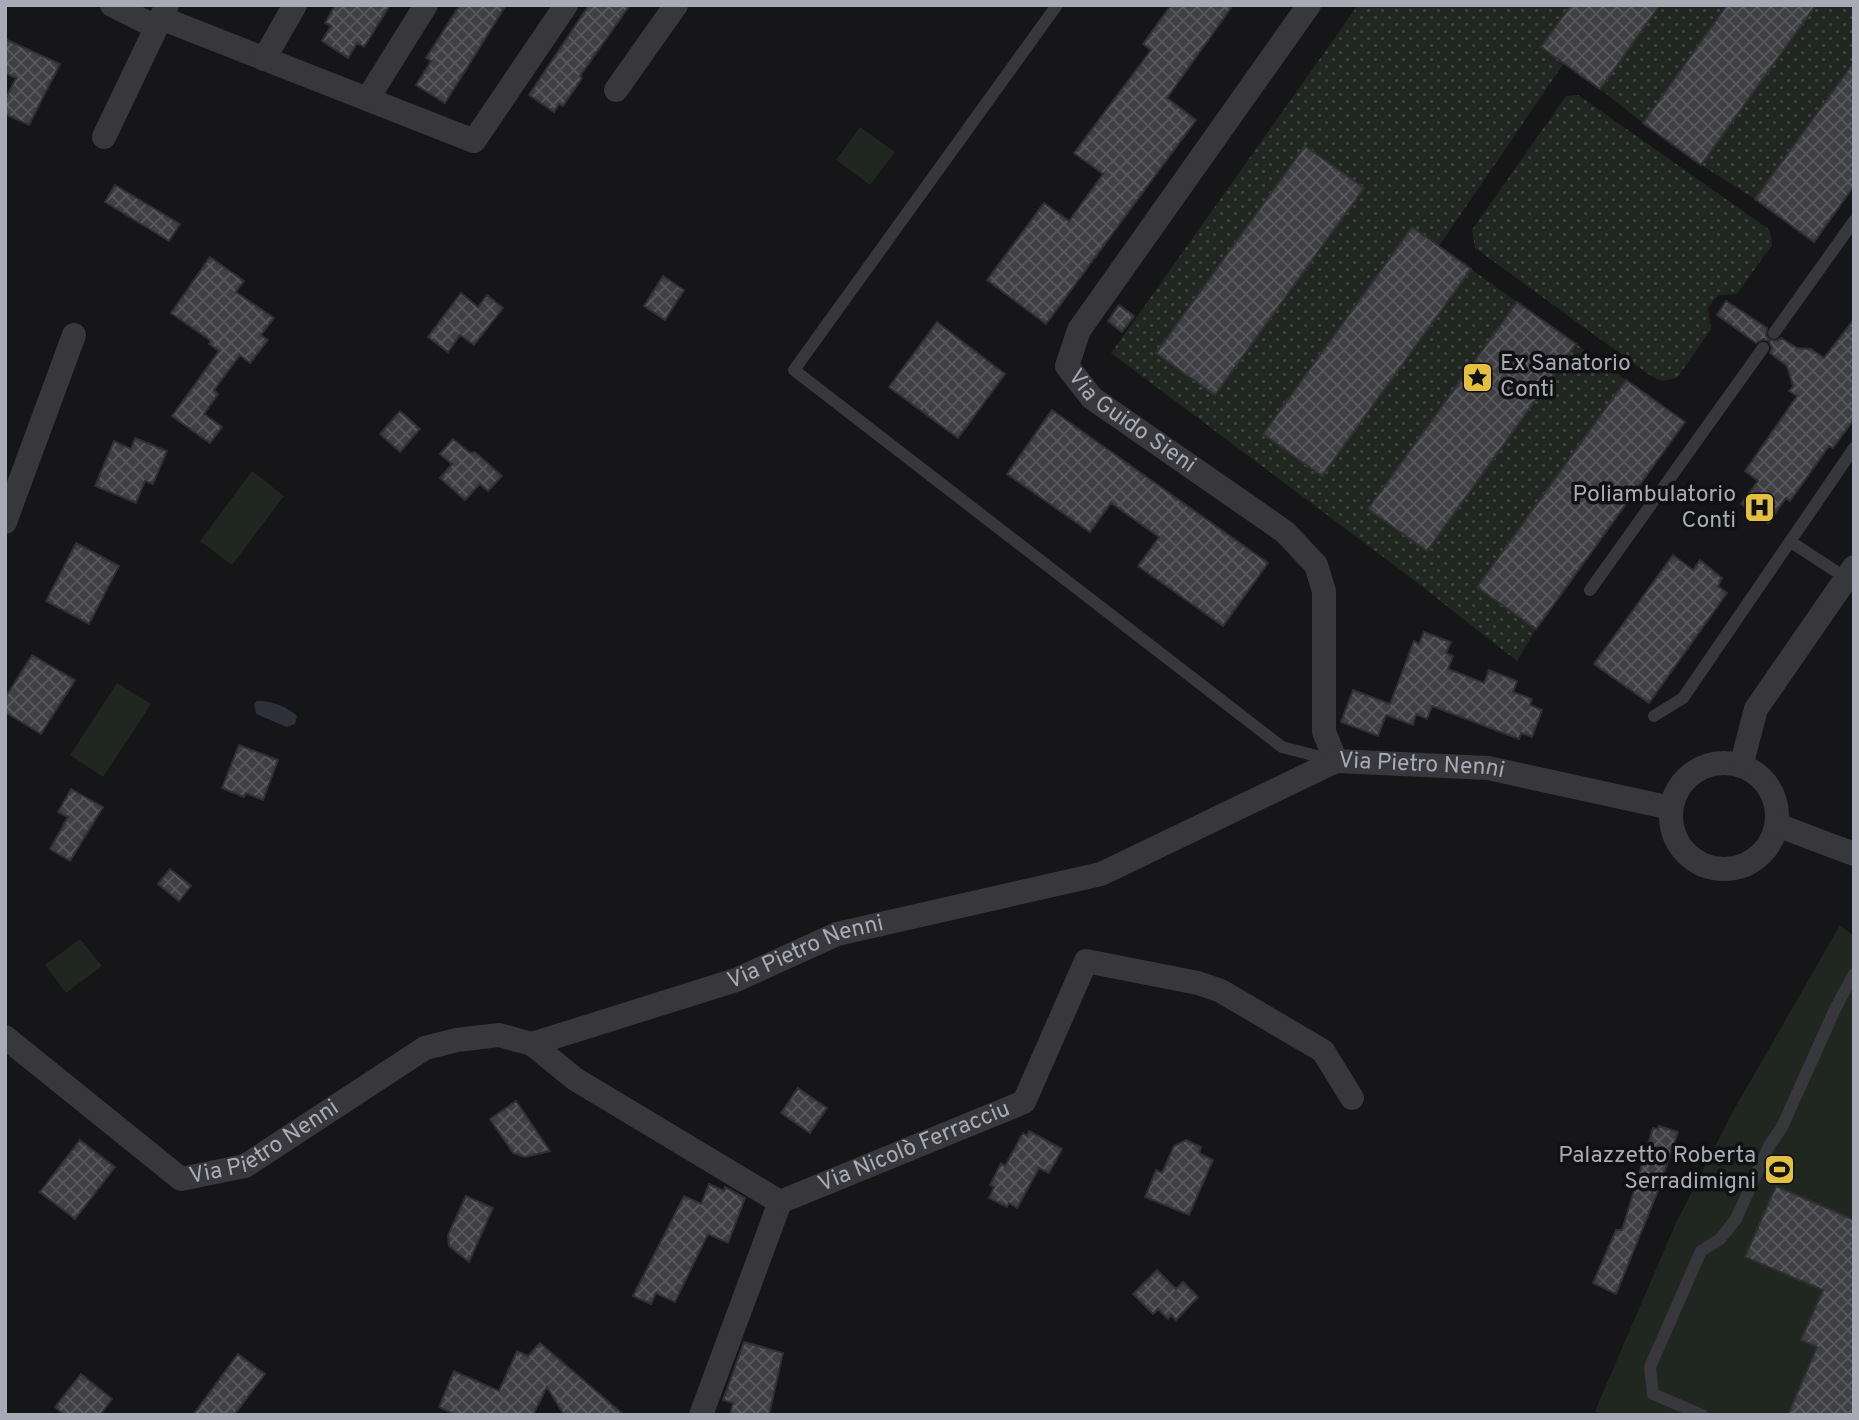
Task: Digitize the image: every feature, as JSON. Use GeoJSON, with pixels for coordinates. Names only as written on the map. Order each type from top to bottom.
{"type":"FeatureCollection","features":[{"type":"Feature","properties":{"kind":"street"},"geometry":{"type":"LineString","coordinates":[[112,5],[162,17],[264,60],[369,98],[474,141],[566,5]]}},
{"type":"Feature","properties":{"kind":"street"},"geometry":{"type":"LineString","coordinates":[[264,60],[295,5]]}},
{"type":"Feature","properties":{"kind":"street"},"geometry":{"type":"LineString","coordinates":[[369,98],[426,5]]}},
{"type":"Feature","properties":{"kind":"street"},"geometry":{"type":"LineString","coordinates":[[616,90],[676,5]]}},
{"type":"Feature","properties":{"kind":"street","name":"Via Guido Sieni"},"geometry":{"type":"LineString","coordinates":[[1309,5],[1079,330],[1068,366],[1092,398],[1285,532],[1316,565],[1324,591],[1324,732],[1336,761]]}},
{"type":"Feature","properties":{"kind":"street"},"geometry":{"type":"LineString","coordinates":[[103,137],[162,17]]}},
{"type":"Feature","properties":{"kind":"street"},"geometry":{"type":"LineString","coordinates":[[5,522],[74,335]]}},
{"type":"Feature","properties":{"kind":"street"},"geometry":{"type":"LineString","coordinates":[[1741,766],[1756,709],[1850,573]]}},
{"type":"Feature","properties":{"kind":"street","name":"Via Pietro Nenni"},"geometry":{"type":"LineString","coordinates":[[5,1037],[181,1180],[245,1166],[425,1048],[457,1040],[499,1035],[533,1044],[736,980],[837,934],[1101,874],[1336,761],[1488,768],[1671,808]]}},
{"type":"Feature","properties":{"kind":"street"},"geometry":{"type":"LineString","coordinates":[[1711,764],[1741,766],[1755,772],[1766,783],[1773,796],[1777,825],[1772,841],[1763,854],[1734,869],[1702,865],[1687,855],[1677,842],[1671,825],[1671,808],[1675,793],[1684,780],[1696,770],[1711,764]]}},
{"type":"Feature","properties":{"kind":"street"},"geometry":{"type":"LineString","coordinates":[[1777,825],[1854,854]]}},
{"type":"Feature","properties":{"kind":"street","name":"Via Nicolò Ferracciu"},"geometry":{"type":"LineString","coordinates":[[780,1202],[1024,1102],[1086,961],[1198,983],[1221,991],[1323,1051],[1352,1098]]}},
{"type":"Feature","properties":{"kind":"street"},"geometry":{"type":"LineString","coordinates":[[533,1044],[575,1079],[780,1202],[701,1415]]}},
{"type":"Feature","properties":{"kind":"lane"},"geometry":{"type":"LineString","coordinates":[[1057,5],[794,370],[1282,747],[1336,761]]}},
{"type":"Feature","properties":{"kind":"lane"},"geometry":{"type":"LineString","coordinates":[[1774,332],[1854,220]]}},
{"type":"Feature","properties":{"kind":"lane"},"geometry":{"type":"LineString","coordinates":[[1590,590],[1763,348]]}},
{"type":"Feature","properties":{"kind":"lane"},"geometry":{"type":"LineString","coordinates":[[1654,716],[1683,698],[1854,448]]}},
{"type":"Feature","properties":{"kind":"lane"},"geometry":{"type":"LineString","coordinates":[[1791,542],[1850,573]]}},
{"type":"Feature","properties":{"kind":"lane"},"geometry":{"type":"LineString","coordinates":[[1702,1415],[1653,1394],[1650,1367],[1701,1251],[1720,1239],[1737,1219],[1769,1146],[1782,1127],[1836,1007],[1854,974]]}},
{"type":"Feature","properties":{"kind":"shaded area"},"geometry":{"type":"Polygon","coordinates":[[[1358,5],[1571,5],[1541,47],[1564,63],[1439,246],[1263,434],[1322,476],[1471,269],[1517,302],[1368,508],[1427,550],[1576,344],[1626,380],[1478,587],[1536,629],[1517,661],[1406,574],[1111,353],[1358,5]],[[1305,146],[1156,353],[1215,395],[1364,188],[1305,146]]]}},
{"type":"Feature","properties":{"kind":"shaded area"},"geometry":{"type":"Polygon","coordinates":[[[1660,5],[1727,5],[1643,123],[1600,89],[1660,5]]]}},
{"type":"Feature","properties":{"kind":"shaded area"},"geometry":{"type":"Polygon","coordinates":[[[1816,5],[1854,5],[1854,62],[1755,199],[1701,165],[1816,5]]]}},
{"type":"Feature","properties":{"kind":"shaded area"},"geometry":{"type":"Polygon","coordinates":[[[1578,95],[1770,230],[1772,245],[1737,294],[1718,295],[1708,308],[1711,329],[1677,378],[1662,381],[1651,376],[1475,248],[1472,230],[1566,96],[1578,95]]]}},
{"type":"Feature","properties":{"kind":"shaded area"},"geometry":{"type":"Polygon","coordinates":[[[860,127],[895,152],[870,185],[836,160],[860,127]]]}},
{"type":"Feature","properties":{"kind":"shaded area"},"geometry":{"type":"Polygon","coordinates":[[[252,471],[284,496],[232,565],[200,541],[252,471]]]}},
{"type":"Feature","properties":{"kind":"shaded area"},"geometry":{"type":"Polygon","coordinates":[[[117,683],[151,704],[103,777],[70,755],[117,683]]]}},
{"type":"Feature","properties":{"kind":"shaded area"},"geometry":{"type":"Polygon","coordinates":[[[257,701],[273,703],[289,710],[297,716],[295,724],[287,727],[256,714],[254,704],[257,701]]]}},
{"type":"Feature","properties":{"kind":"shaded area","name":"Palazzetto Roberta Serradimigni"},"geometry":{"type":"Polygon","coordinates":[[[1840,925],[1854,936],[1854,1415],[1603,1415],[1595,1411],[1675,1225],[1732,1113],[1840,925]]]}},
{"type":"Feature","properties":{"kind":"shaded area"},"geometry":{"type":"Polygon","coordinates":[[[80,939],[102,966],[66,993],[45,965],[80,939]]]}},
{"type":"Feature","properties":{"kind":"building"},"geometry":{"type":"Polygon","coordinates":[[[335,5],[390,5],[364,47],[357,43],[348,58],[322,41],[331,26],[325,23],[335,5]]]}},
{"type":"Feature","properties":{"kind":"building"},"geometry":{"type":"Polygon","coordinates":[[[460,5],[506,5],[445,103],[416,85],[431,61],[426,58],[460,5]]]}},
{"type":"Feature","properties":{"kind":"building"},"geometry":{"type":"Polygon","coordinates":[[[589,5],[630,5],[580,76],[582,78],[563,106],[559,104],[554,112],[529,95],[589,5]]]}},
{"type":"Feature","properties":{"kind":"building"},"geometry":{"type":"Polygon","coordinates":[[[1171,5],[1233,5],[1167,98],[1196,120],[1046,324],[987,280],[1044,203],[1069,221],[1103,174],[1074,153],[1151,50],[1143,44],[1171,5]]]}},
{"type":"Feature","properties":{"kind":"building"},"geometry":{"type":"Polygon","coordinates":[[[1571,5],[1660,5],[1600,89],[1541,47],[1571,5]]]}},
{"type":"Feature","properties":{"kind":"building"},"geometry":{"type":"Polygon","coordinates":[[[1727,5],[1816,5],[1701,165],[1643,123],[1727,5]]]}},
{"type":"Feature","properties":{"kind":"building"},"geometry":{"type":"Polygon","coordinates":[[[5,39],[60,64],[29,125],[5,114],[5,100],[16,78],[5,73],[5,39]]]}},
{"type":"Feature","properties":{"kind":"building"},"geometry":{"type":"Polygon","coordinates":[[[1854,62],[1854,186],[1814,242],[1755,199],[1854,62]]]}},
{"type":"Feature","properties":{"kind":"building"},"geometry":{"type":"Polygon","coordinates":[[[1305,146],[1364,188],[1215,395],[1156,353],[1305,146]]]}},
{"type":"Feature","properties":{"kind":"building"},"geometry":{"type":"Polygon","coordinates":[[[115,185],[180,224],[169,241],[105,202],[115,185]]]}},
{"type":"Feature","properties":{"kind":"building"},"geometry":{"type":"Polygon","coordinates":[[[1412,227],[1471,269],[1322,476],[1263,434],[1412,227]]]}},
{"type":"Feature","properties":{"kind":"building"},"geometry":{"type":"Polygon","coordinates":[[[210,257],[244,281],[236,292],[274,318],[261,335],[268,340],[250,363],[240,355],[214,390],[218,394],[204,414],[222,427],[210,443],[172,416],[219,351],[209,344],[211,341],[171,313],[210,257]]]}},
{"type":"Feature","properties":{"kind":"building"},"geometry":{"type":"Polygon","coordinates":[[[663,276],[684,290],[665,320],[644,306],[663,276]]]}},
{"type":"Feature","properties":{"kind":"building"},"geometry":{"type":"Polygon","coordinates":[[[461,293],[478,307],[487,295],[503,308],[474,345],[460,335],[448,352],[428,337],[461,293]]]}},
{"type":"Feature","properties":{"kind":"building"},"geometry":{"type":"Polygon","coordinates":[[[1726,301],[1767,328],[1766,336],[1770,340],[1777,341],[1781,338],[1797,348],[1811,349],[1824,358],[1854,319],[1854,419],[1833,448],[1829,446],[1790,501],[1786,498],[1768,523],[1741,504],[1758,481],[1745,471],[1797,396],[1789,391],[1793,386],[1787,366],[1770,353],[1772,348],[1769,341],[1763,339],[1756,343],[1717,315],[1726,301]]]}},
{"type":"Feature","properties":{"kind":"building"},"geometry":{"type":"Polygon","coordinates":[[[1517,302],[1576,344],[1427,551],[1368,509],[1517,302]]]}},
{"type":"Feature","properties":{"kind":"building"},"geometry":{"type":"Polygon","coordinates":[[[1119,305],[1134,316],[1122,332],[1108,321],[1119,305]]]}},
{"type":"Feature","properties":{"kind":"building"},"geometry":{"type":"Polygon","coordinates":[[[937,322],[1005,374],[958,438],[889,387],[937,322]]]}},
{"type":"Feature","properties":{"kind":"building"},"geometry":{"type":"Polygon","coordinates":[[[1626,380],[1685,422],[1536,629],[1477,587],[1626,380]]]}},
{"type":"Feature","properties":{"kind":"building"},"geometry":{"type":"Polygon","coordinates":[[[1052,410],[1268,563],[1223,626],[1138,566],[1159,537],[1111,503],[1090,532],[1007,474],[1052,410]]]}},
{"type":"Feature","properties":{"kind":"building"},"geometry":{"type":"Polygon","coordinates":[[[400,411],[420,429],[400,452],[380,434],[400,411]]]}},
{"type":"Feature","properties":{"kind":"building"},"geometry":{"type":"Polygon","coordinates":[[[135,438],[167,451],[153,484],[145,481],[136,503],[95,486],[114,441],[131,449],[135,438]]]}},
{"type":"Feature","properties":{"kind":"building"},"geometry":{"type":"Polygon","coordinates":[[[453,439],[470,453],[475,452],[502,476],[488,491],[480,484],[465,500],[440,478],[452,464],[440,454],[453,439]]]}},
{"type":"Feature","properties":{"kind":"building"},"geometry":{"type":"Polygon","coordinates":[[[76,543],[119,566],[89,624],[46,601],[76,543]]]}},
{"type":"Feature","properties":{"kind":"building"},"geometry":{"type":"Polygon","coordinates":[[[1673,555],[1693,570],[1700,560],[1722,578],[1718,586],[1727,593],[1649,703],[1594,664],[1673,555]]]}},
{"type":"Feature","properties":{"kind":"building"},"geometry":{"type":"Polygon","coordinates":[[[1424,632],[1451,642],[1446,653],[1453,656],[1448,669],[1484,683],[1489,670],[1517,681],[1513,692],[1532,699],[1530,705],[1542,710],[1532,737],[1521,733],[1519,739],[1432,706],[1427,719],[1416,714],[1413,725],[1386,715],[1378,736],[1341,722],[1353,690],[1390,704],[1414,641],[1419,644],[1424,632]]]}},
{"type":"Feature","properties":{"kind":"building"},"geometry":{"type":"Polygon","coordinates":[[[32,655],[75,680],[41,734],[5,712],[5,698],[32,655]]]}},
{"type":"Feature","properties":{"kind":"building"},"geometry":{"type":"Polygon","coordinates":[[[239,745],[278,760],[263,800],[246,793],[244,797],[222,788],[239,745]]]}},
{"type":"Feature","properties":{"kind":"building"},"geometry":{"type":"Polygon","coordinates":[[[71,789],[103,807],[70,861],[50,849],[68,817],[58,812],[71,789]]]}},
{"type":"Feature","properties":{"kind":"building"},"geometry":{"type":"Polygon","coordinates":[[[170,869],[191,886],[179,901],[158,884],[170,869]]]}},
{"type":"Feature","properties":{"kind":"building"},"geometry":{"type":"Polygon","coordinates":[[[798,1088],[827,1108],[810,1133],[781,1113],[798,1088]]]}},
{"type":"Feature","properties":{"kind":"building"},"geometry":{"type":"Polygon","coordinates":[[[516,1101],[550,1151],[525,1157],[513,1153],[490,1119],[516,1101]]]}},
{"type":"Feature","properties":{"kind":"building"},"geometry":{"type":"Polygon","coordinates":[[[1659,1126],[1678,1132],[1658,1191],[1616,1294],[1593,1283],[1616,1230],[1622,1230],[1653,1128],[1658,1129],[1659,1126]]]}},
{"type":"Feature","properties":{"kind":"building"},"geometry":{"type":"Polygon","coordinates":[[[1029,1131],[1062,1149],[1049,1173],[1039,1168],[1017,1208],[1009,1203],[1007,1207],[989,1198],[994,1187],[990,1185],[1001,1163],[1005,1166],[1023,1133],[1027,1136],[1029,1131]]]}},
{"type":"Feature","properties":{"kind":"building"},"geometry":{"type":"Polygon","coordinates":[[[80,1140],[115,1167],[75,1219],[40,1192],[80,1140]]]}},
{"type":"Feature","properties":{"kind":"building"},"geometry":{"type":"Polygon","coordinates":[[[1186,1140],[1201,1147],[1199,1153],[1213,1160],[1189,1215],[1145,1197],[1156,1170],[1162,1173],[1174,1146],[1186,1140]]]}},
{"type":"Feature","properties":{"kind":"building"},"geometry":{"type":"Polygon","coordinates":[[[709,1184],[724,1191],[725,1187],[745,1198],[728,1243],[708,1234],[675,1302],[656,1293],[651,1304],[633,1296],[684,1196],[701,1204],[709,1184]]]}},
{"type":"Feature","properties":{"kind":"building"},"geometry":{"type":"Polygon","coordinates":[[[1776,1186],[1854,1220],[1854,1415],[1788,1415],[1817,1347],[1801,1340],[1823,1290],[1745,1257],[1776,1186]]]}},
{"type":"Feature","properties":{"kind":"building"},"geometry":{"type":"Polygon","coordinates":[[[466,1196],[493,1208],[469,1262],[449,1246],[448,1235],[466,1196]]]}},
{"type":"Feature","properties":{"kind":"building"},"geometry":{"type":"Polygon","coordinates":[[[1157,1270],[1176,1289],[1183,1282],[1198,1297],[1176,1320],[1171,1315],[1168,1319],[1158,1309],[1153,1314],[1133,1294],[1157,1270]]]}},
{"type":"Feature","properties":{"kind":"building"},"geometry":{"type":"Polygon","coordinates":[[[744,1342],[783,1353],[769,1415],[730,1415],[733,1403],[723,1400],[744,1342]]]}},
{"type":"Feature","properties":{"kind":"building"},"geometry":{"type":"Polygon","coordinates":[[[540,1343],[624,1415],[564,1415],[547,1387],[533,1415],[456,1415],[439,1407],[454,1371],[499,1391],[517,1351],[528,1356],[540,1343]]]}},
{"type":"Feature","properties":{"kind":"building"},"geometry":{"type":"Polygon","coordinates":[[[238,1354],[265,1374],[234,1415],[193,1415],[238,1354]]]}},
{"type":"Feature","properties":{"kind":"building"},"geometry":{"type":"Polygon","coordinates":[[[81,1374],[112,1399],[100,1415],[64,1415],[55,1407],[81,1374]]]}},
{"type":"Feature","properties":{"kind":"place","name":"Ex Sanatorio Conti"},"geometry":{"type":"Point","coordinates":[1477,377]}},
{"type":"Feature","properties":{"kind":"place","name":"Poliambulatorio Conti"},"geometry":{"type":"Point","coordinates":[1759,508]}},
{"type":"Feature","properties":{"kind":"place","name":"Palazzetto Roberta Serradimigni"},"geometry":{"type":"Point","coordinates":[1779,1169]}}]}
